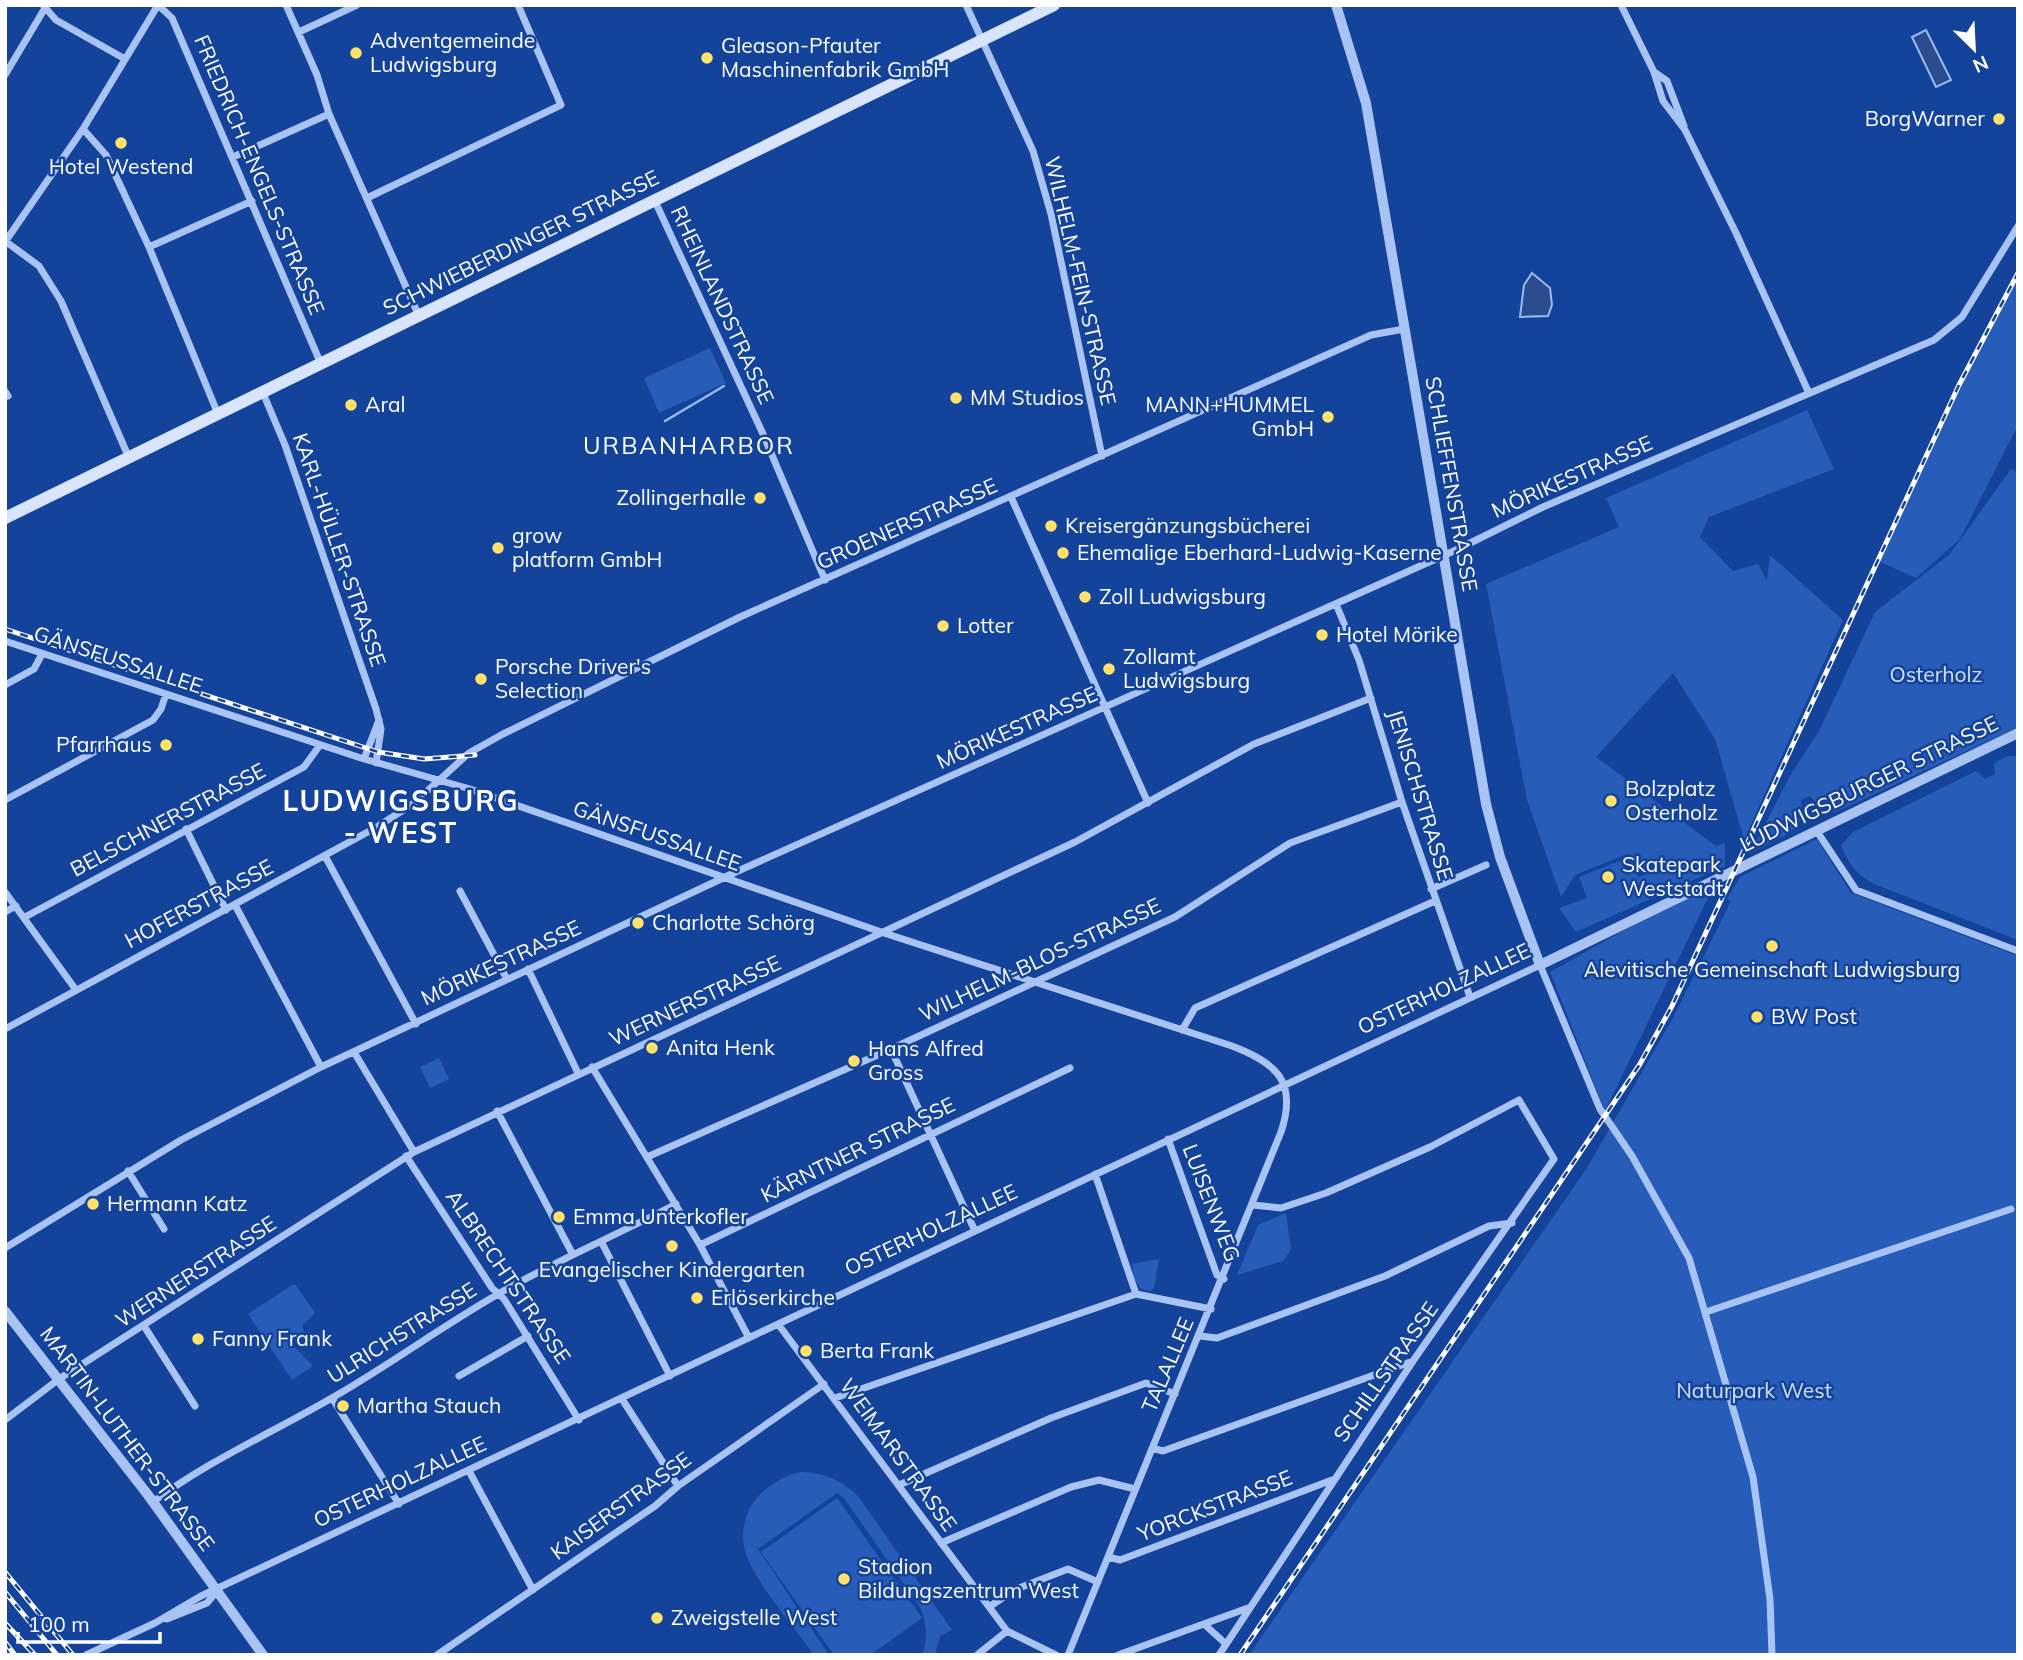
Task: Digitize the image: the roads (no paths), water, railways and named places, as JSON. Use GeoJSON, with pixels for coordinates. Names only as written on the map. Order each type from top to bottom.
{"type":"FeatureCollection","features":[{"type":"Feature","properties":{"kind":"main road","name":"SCHWIEBERDINGER STRASSE"},"geometry":{"type":"LineString","coordinates":[[5,518],[1054,5]]}},
{"type":"Feature","properties":{"kind":"street"},"geometry":{"type":"LineString","coordinates":[[129,458],[61,301],[38,265],[5,241],[83,129],[158,5]]}},
{"type":"Feature","properties":{"kind":"street","name":"FRIEDRICH-ENGELS-STRASSE"},"geometry":{"type":"LineString","coordinates":[[158,5],[172,18],[320,364]]}},
{"type":"Feature","properties":{"kind":"street"},"geometry":{"type":"LineString","coordinates":[[286,5],[317,75],[329,114],[418,314]]}},
{"type":"Feature","properties":{"kind":"street"},"geometry":{"type":"LineString","coordinates":[[299,32],[357,5]]}},
{"type":"Feature","properties":{"kind":"street"},"geometry":{"type":"LineString","coordinates":[[367,198],[561,105],[518,5]]}},
{"type":"Feature","properties":{"kind":"street","name":"WILHELM-FEIN-STRASSE"},"geometry":{"type":"LineString","coordinates":[[966,5],[1033,151],[1051,214],[1102,456]]}},
{"type":"Feature","properties":{"kind":"street","name":"SCHLIEFFENSTRASSE"},"geometry":{"type":"LineString","coordinates":[[1336,5],[1366,103],[1486,804],[1505,873],[1540,965]]}},
{"type":"Feature","properties":{"kind":"street"},"geometry":{"type":"LineString","coordinates":[[1621,5],[1654,72],[1663,101],[1685,130]]}},
{"type":"Feature","properties":{"kind":"street"},"geometry":{"type":"LineString","coordinates":[[5,75],[44,7],[56,20],[125,59]]}},
{"type":"Feature","properties":{"kind":"street"},"geometry":{"type":"LineString","coordinates":[[1654,72],[1667,80],[1685,130],[1780,325],[1808,391]]}},
{"type":"Feature","properties":{"kind":"street"},"geometry":{"type":"LineString","coordinates":[[233,157],[329,114]]}},
{"type":"Feature","properties":{"kind":"street"},"geometry":{"type":"LineString","coordinates":[[83,129],[106,155],[149,247],[218,414]]}},
{"type":"Feature","properties":{"kind":"street","name":"RHEINLANDSTRASSE"},"geometry":{"type":"LineString","coordinates":[[654,200],[763,434],[825,580]]}},
{"type":"Feature","properties":{"kind":"street"},"geometry":{"type":"LineString","coordinates":[[149,247],[252,201]]}},
{"type":"Feature","properties":{"kind":"street","name":"MÖRIKESTRASSE"},"geometry":{"type":"LineString","coordinates":[[5,1248],[128,1171],[321,1067],[506,979],[726,877],[1445,555],[1543,507],[1808,391],[1919,348],[1949,329],[1973,302],[2018,226]]}},
{"type":"Feature","properties":{"kind":"street","name":"GROENERSTRASSE"},"geometry":{"type":"LineString","coordinates":[[440,780],[469,753],[492,740],[728,623],[1371,335],[1404,329]]}},
{"type":"Feature","properties":{"kind":"street","name":"KARL-HÜLLER-STRASSE"},"geometry":{"type":"LineString","coordinates":[[263,393],[327,563],[379,720],[381,729],[376,763]]}},
{"type":"Feature","properties":{"kind":"street"},"geometry":{"type":"LineString","coordinates":[[1011,497],[1148,803]]}},
{"type":"Feature","properties":{"kind":"street","name":"JENISCHSTRASSE"},"geometry":{"type":"LineString","coordinates":[[1336,604],[1371,698],[1402,802],[1470,998]]}},
{"type":"Feature","properties":{"kind":"street","name":"GÄNSFUSSALLEE"},"geometry":{"type":"LineString","coordinates":[[5,641],[364,760],[440,780],[884,933],[1182,1030],[1262,1058],[1275,1068],[1284,1085]]}},
{"type":"Feature","properties":{"kind":"street"},"geometry":{"type":"LineString","coordinates":[[5,685],[34,669],[42,654]]}},
{"type":"Feature","properties":{"kind":"street"},"geometry":{"type":"LineString","coordinates":[[5,800],[153,720],[161,709],[166,694]]}},
{"type":"Feature","properties":{"kind":"street","name":"WERNERSTRASSE"},"geometry":{"type":"LineString","coordinates":[[5,1420],[59,1380],[410,1154],[1076,842],[1254,744],[1371,698]]}},
{"type":"Feature","properties":{"kind":"street"},"geometry":{"type":"LineString","coordinates":[[364,760],[379,720]]}},
{"type":"Feature","properties":{"kind":"street","name":"LUDWIGSBURGER STRASSE"},"geometry":{"type":"LineString","coordinates":[[1662,906],[2018,733]]}},
{"type":"Feature","properties":{"kind":"street","name":"BELSCHNERSTRASSE"},"geometry":{"type":"LineString","coordinates":[[25,917],[304,767],[320,745]]}},
{"type":"Feature","properties":{"kind":"street","name":"HOFERSTRASSE"},"geometry":{"type":"LineString","coordinates":[[5,1029],[377,828],[414,803],[440,780]]}},
{"type":"Feature","properties":{"kind":"street","name":"WILHELM-BLOS-STRASSE"},"geometry":{"type":"LineString","coordinates":[[647,1157],[837,1070],[891,1049],[1175,917],[1290,843],[1402,802]]}},
{"type":"Feature","properties":{"kind":"street"},"geometry":{"type":"LineString","coordinates":[[186,829],[226,910]]}},
{"type":"Feature","properties":{"kind":"street"},"geometry":{"type":"LineString","coordinates":[[1816,830],[1856,890],[2018,951]]}},
{"type":"Feature","properties":{"kind":"street"},"geometry":{"type":"LineString","coordinates":[[325,856],[416,1024]]}},
{"type":"Feature","properties":{"kind":"street"},"geometry":{"type":"LineString","coordinates":[[1431,889],[1486,864]]}},
{"type":"Feature","properties":{"kind":"street"},"geometry":{"type":"LineString","coordinates":[[460,891],[506,979]]}},
{"type":"Feature","properties":{"kind":"street"},"geometry":{"type":"LineString","coordinates":[[5,892],[76,990]]}},
{"type":"Feature","properties":{"kind":"street"},"geometry":{"type":"LineString","coordinates":[[1182,1030],[1195,1008],[1435,901]]}},
{"type":"Feature","properties":{"kind":"street"},"geometry":{"type":"LineString","coordinates":[[235,905],[321,1067]]}},
{"type":"Feature","properties":{"kind":"street"},"geometry":{"type":"LineString","coordinates":[[5,912],[16,906]]}},
{"type":"Feature","properties":{"kind":"street","name":"OSTERHOLZALLEE"},"geometry":{"type":"LineString","coordinates":[[86,1655],[155,1623],[182,1606],[1662,906]]}},
{"type":"Feature","properties":{"kind":"street"},"geometry":{"type":"LineString","coordinates":[[1540,965],[1600,1109],[1632,1156],[1689,1258],[1753,1477],[1770,1599],[1772,1655]]}},
{"type":"Feature","properties":{"kind":"street"},"geometry":{"type":"LineString","coordinates":[[528,969],[578,1073]]}},
{"type":"Feature","properties":{"kind":"street"},"geometry":{"type":"LineString","coordinates":[[891,1049],[975,1231]]}},
{"type":"Feature","properties":{"kind":"street","name":"ALBRECHTSTRASSE"},"geometry":{"type":"LineString","coordinates":[[354,1052],[455,1230],[528,1336],[579,1420]]}},
{"type":"Feature","properties":{"kind":"street"},"geometry":{"type":"LineString","coordinates":[[592,1067],[700,1245],[749,1338]]}},
{"type":"Feature","properties":{"kind":"street","name":"KÄRNTNER STRASSE"},"geometry":{"type":"LineString","coordinates":[[700,1245],[1070,1068]]}},
{"type":"Feature","properties":{"kind":"street","name":"TALALLEE"},"geometry":{"type":"LineString","coordinates":[[1068,1655],[1253,1205],[1285,1119],[1287,1099],[1284,1085]]}},
{"type":"Feature","properties":{"kind":"street","name":"SCHILLSTRASSE"},"geometry":{"type":"LineString","coordinates":[[1219,1655],[1413,1361],[1512,1223],[1554,1159],[1519,1100],[1430,1147],[1326,1193],[1281,1208],[1253,1205]]}},
{"type":"Feature","properties":{"kind":"street"},"geometry":{"type":"LineString","coordinates":[[497,1111],[572,1253]]}},
{"type":"Feature","properties":{"kind":"street","name":"LUISENWEG"},"geometry":{"type":"LineString","coordinates":[[1168,1139],[1217,1275],[1224,1279]]}},
{"type":"Feature","properties":{"kind":"street"},"geometry":{"type":"LineString","coordinates":[[128,1171],[164,1229]]}},
{"type":"Feature","properties":{"kind":"street"},"geometry":{"type":"LineString","coordinates":[[1095,1174],[1136,1294]]}},
{"type":"Feature","properties":{"kind":"street","name":"ULRICHSTRASSE"},"geometry":{"type":"LineString","coordinates":[[153,1502],[177,1483],[332,1398],[498,1294],[572,1253],[602,1242],[676,1205]]}},
{"type":"Feature","properties":{"kind":"street"},"geometry":{"type":"LineString","coordinates":[[1706,1312],[2011,1209]]}},
{"type":"Feature","properties":{"kind":"street"},"geometry":{"type":"LineString","coordinates":[[1200,1336],[1217,1338],[1385,1276],[1489,1226],[1512,1223]]}},
{"type":"Feature","properties":{"kind":"street"},"geometry":{"type":"LineString","coordinates":[[602,1242],[670,1376]]}},
{"type":"Feature","properties":{"kind":"street"},"geometry":{"type":"LineString","coordinates":[[835,1398],[1136,1294],[1211,1309]]}},
{"type":"Feature","properties":{"kind":"street","name":"MARTIN-LUTHER-STRASSE"},"geometry":{"type":"LineString","coordinates":[[5,1311],[153,1502],[263,1655]]}},
{"type":"Feature","properties":{"kind":"street","name":"WEIMARSTRASSE"},"geometry":{"type":"LineString","coordinates":[[778,1324],[1007,1631],[1056,1655]]}},
{"type":"Feature","properties":{"kind":"street"},"geometry":{"type":"LineString","coordinates":[[144,1326],[195,1406]]}},
{"type":"Feature","properties":{"kind":"street"},"geometry":{"type":"LineString","coordinates":[[459,1376],[528,1336]]}},
{"type":"Feature","properties":{"kind":"street"},"geometry":{"type":"LineString","coordinates":[[1152,1448],[1163,1451],[1413,1361]]}},
{"type":"Feature","properties":{"kind":"street"},"geometry":{"type":"LineString","coordinates":[[900,1486],[1051,1418],[1146,1383],[1175,1394]]}},
{"type":"Feature","properties":{"kind":"street","name":"KAISERSTRASSE"},"geometry":{"type":"LineString","coordinates":[[437,1655],[655,1506],[678,1486],[824,1384]]}},
{"type":"Feature","properties":{"kind":"street"},"geometry":{"type":"LineString","coordinates":[[332,1398],[399,1504]]}},
{"type":"Feature","properties":{"kind":"street"},"geometry":{"type":"LineString","coordinates":[[622,1399],[678,1486]]}},
{"type":"Feature","properties":{"kind":"street"},"geometry":{"type":"LineString","coordinates":[[469,1471],[533,1590]]}},
{"type":"Feature","properties":{"kind":"street"},"geometry":{"type":"LineString","coordinates":[[941,1544],[1071,1487],[1099,1479],[1135,1489]]}},
{"type":"Feature","properties":{"kind":"street","name":"YORCKSTRASSE"},"geometry":{"type":"LineString","coordinates":[[1108,1557],[1120,1560],[1333,1480]]}},
{"type":"Feature","properties":{"kind":"street"},"geometry":{"type":"LineString","coordinates":[[989,1607],[1014,1590],[1068,1569],[1098,1582]]}},
{"type":"Feature","properties":{"kind":"street"},"geometry":{"type":"LineString","coordinates":[[1118,1655],[1249,1608]]}},
{"type":"Feature","properties":{"kind":"street"},"geometry":{"type":"LineString","coordinates":[[1204,1624],[1226,1644]]}},
{"type":"Feature","properties":{"kind":"street"},"geometry":{"type":"LineString","coordinates":[[977,1655],[1007,1631]]}},
{"type":"Feature","properties":{"kind":"waterway"},"geometry":{"type":"LineString","coordinates":[[665,421],[724,386]]}},
{"type":"Feature","properties":{"kind":"railway"},"geometry":{"type":"LineString","coordinates":[[1240,1655],[1640,1064],[1672,1006],[1959,385],[2018,273]]}},
{"type":"Feature","properties":{"kind":"railway"},"geometry":{"type":"LineString","coordinates":[[5,629],[378,752],[424,759],[475,755]]}},
{"type":"Feature","properties":{"kind":"railway"},"geometry":{"type":"LineString","coordinates":[[5,1572],[73,1655]]}},
{"type":"Feature","properties":{"kind":"railway"},"geometry":{"type":"LineString","coordinates":[[5,1592],[57,1655]]}},
{"type":"Feature","properties":{"kind":"railway"},"geometry":{"type":"LineString","coordinates":[[5,1623],[35,1655]]}},
{"type":"Feature","properties":{"kind":"railway"},"geometry":{"type":"LineString","coordinates":[[5,1642],[15,1655]]}},
{"type":"Feature","properties":{"kind":"place","name":"Adventgemeinde Ludwigsburg"},"geometry":{"type":"Point","coordinates":[356,53]}},
{"type":"Feature","properties":{"kind":"place","name":"Gleason-Pfauter Maschinenfabrik GmbH"},"geometry":{"type":"Point","coordinates":[707,58]}},
{"type":"Feature","properties":{"kind":"place","name":"BorgWarner"},"geometry":{"type":"Point","coordinates":[1999,119]}},
{"type":"Feature","properties":{"kind":"place","name":"Hotel Westend"},"geometry":{"type":"Point","coordinates":[121,143]}},
{"type":"Feature","properties":{"kind":"place","name":"MM Studios"},"geometry":{"type":"Point","coordinates":[956,398]}},
{"type":"Feature","properties":{"kind":"place","name":"Aral"},"geometry":{"type":"Point","coordinates":[351,405]}},
{"type":"Feature","properties":{"kind":"place","name":"MANN+HUMMEL GmbH"},"geometry":{"type":"Point","coordinates":[1328,417]}},
{"type":"Feature","properties":{"kind":"place","name":"Zollingerhalle"},"geometry":{"type":"Point","coordinates":[760,498]}},
{"type":"Feature","properties":{"kind":"place","name":"Kreisergänzungsbücherei"},"geometry":{"type":"Point","coordinates":[1051,526]}},
{"type":"Feature","properties":{"kind":"place","name":"grow platform GmbH"},"geometry":{"type":"Point","coordinates":[498,548]}},
{"type":"Feature","properties":{"kind":"place","name":"Ehemalige Eberhard-Ludwig-Kaserne"},"geometry":{"type":"Point","coordinates":[1063,553]}},
{"type":"Feature","properties":{"kind":"place","name":"Zoll Ludwigsburg"},"geometry":{"type":"Point","coordinates":[1085,597]}},
{"type":"Feature","properties":{"kind":"place","name":"Lotter"},"geometry":{"type":"Point","coordinates":[943,626]}},
{"type":"Feature","properties":{"kind":"place","name":"Hotel Mörike"},"geometry":{"type":"Point","coordinates":[1322,635]}},
{"type":"Feature","properties":{"kind":"place","name":"Zollamt Ludwigsburg"},"geometry":{"type":"Point","coordinates":[1109,669]}},
{"type":"Feature","properties":{"kind":"place","name":"Porsche Driver's Selection"},"geometry":{"type":"Point","coordinates":[481,679]}},
{"type":"Feature","properties":{"kind":"place","name":"Pfarrhaus"},"geometry":{"type":"Point","coordinates":[166,745]}},
{"type":"Feature","properties":{"kind":"place","name":"Bolzplatz Osterholz"},"geometry":{"type":"Point","coordinates":[1611,801]}},
{"type":"Feature","properties":{"kind":"place","name":"Skatepark Weststadt"},"geometry":{"type":"Point","coordinates":[1608,877]}},
{"type":"Feature","properties":{"kind":"place","name":"Charlotte Schörg"},"geometry":{"type":"Point","coordinates":[638,923]}},
{"type":"Feature","properties":{"kind":"place","name":"Alevitische Gemeinschaft Ludwigsburg"},"geometry":{"type":"Point","coordinates":[1772,946]}},
{"type":"Feature","properties":{"kind":"place","name":"BW Post"},"geometry":{"type":"Point","coordinates":[1757,1017]}},
{"type":"Feature","properties":{"kind":"place","name":"Anita Henk"},"geometry":{"type":"Point","coordinates":[652,1048]}},
{"type":"Feature","properties":{"kind":"place","name":"Hans Alfred Gross"},"geometry":{"type":"Point","coordinates":[854,1061]}},
{"type":"Feature","properties":{"kind":"place","name":"Hermann Katz"},"geometry":{"type":"Point","coordinates":[93,1204]}},
{"type":"Feature","properties":{"kind":"place","name":"Emma Unterkofler"},"geometry":{"type":"Point","coordinates":[559,1217]}},
{"type":"Feature","properties":{"kind":"place","name":"Evangelischer Kindergarten"},"geometry":{"type":"Point","coordinates":[672,1246]}},
{"type":"Feature","properties":{"kind":"place","name":"Erlöserkirche"},"geometry":{"type":"Point","coordinates":[697,1298]}},
{"type":"Feature","properties":{"kind":"place","name":"Fanny Frank"},"geometry":{"type":"Point","coordinates":[198,1339]}},
{"type":"Feature","properties":{"kind":"place","name":"Berta Frank"},"geometry":{"type":"Point","coordinates":[806,1351]}},
{"type":"Feature","properties":{"kind":"place","name":"Martha Stauch"},"geometry":{"type":"Point","coordinates":[343,1406]}},
{"type":"Feature","properties":{"kind":"place","name":"Stadion Bildungszentrum West"},"geometry":{"type":"Point","coordinates":[844,1579]}},
{"type":"Feature","properties":{"kind":"place","name":"Zweigstelle West"},"geometry":{"type":"Point","coordinates":[657,1618]}},
{"type":"Feature","properties":{"kind":"district","name":"URBANHARBOR"},"geometry":{"type":"Point","coordinates":[689,446]}},
{"type":"Feature","properties":{"kind":"district","name":"LUDWIGSBURG - WEST"},"geometry":{"type":"Point","coordinates":[401,817]}},
{"type":"Feature","properties":{"kind":"park label","name":"Osterholz"},"geometry":{"type":"Point","coordinates":[1936,675]}},
{"type":"Feature","properties":{"kind":"park label","name":"Naturpark West"},"geometry":{"type":"Point","coordinates":[1754,1391]}}]}
